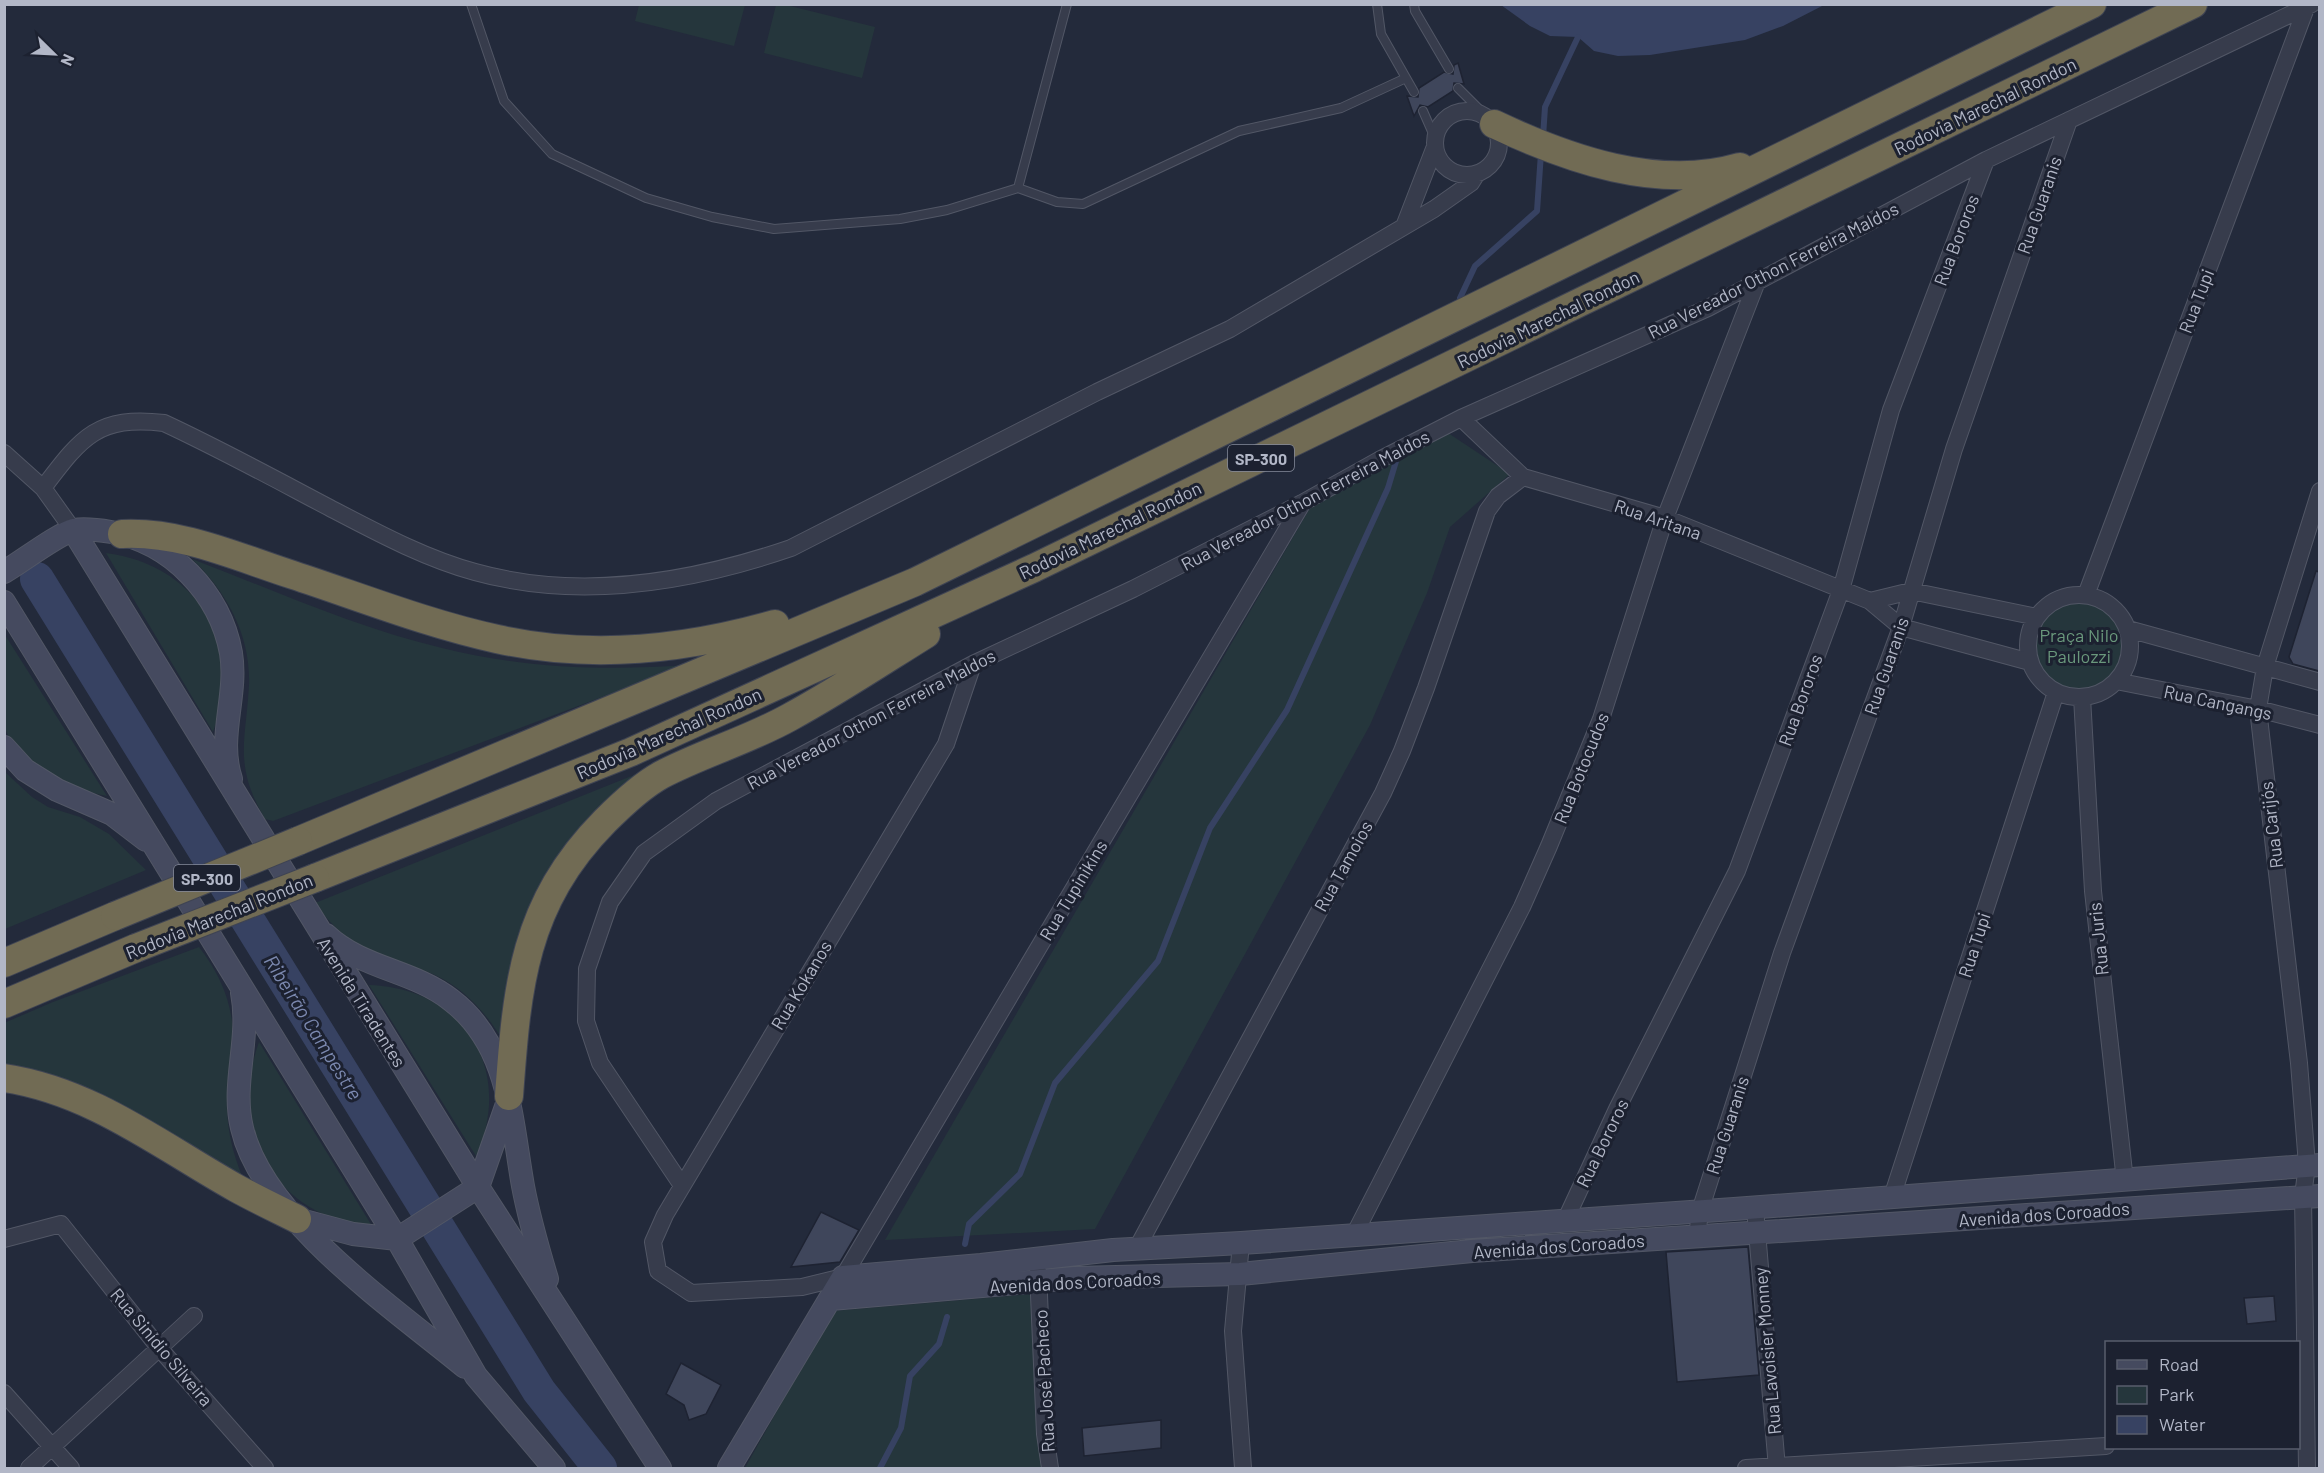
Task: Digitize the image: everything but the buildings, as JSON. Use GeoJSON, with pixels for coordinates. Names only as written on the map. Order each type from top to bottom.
{"type":"FeatureCollection","features":[{"type":"Feature","properties":{"kind":"highway","name":"SP-300"},"geometry":{"type":"LineString","coordinates":[[4,963],[915,582],[1840,130],[2092,4]]}},
{"type":"Feature","properties":{"kind":"highway","name":"Rodovia Marechal Rondon"},"geometry":{"type":"LineString","coordinates":[[4,1004],[136,948],[632,752],[1034,567],[2193,4]]}},
{"type":"Feature","properties":{"kind":"highway"},"geometry":{"type":"LineString","coordinates":[[1490,120],[1577,158],[1639,172],[1680,176],[1711,174],[1737,168],[1840,130]]}},
{"type":"Feature","properties":{"kind":"highway"},"geometry":{"type":"LineString","coordinates":[[122,534],[144,533],[188,540],[426,619],[497,639],[572,650],[646,650],[720,640],[915,582]]}},
{"type":"Feature","properties":{"kind":"highway"},"geometry":{"type":"LineString","coordinates":[[509,1096],[515,1006],[524,960],[540,916],[562,875],[590,837],[622,804],[660,776],[789,718],[1034,567]]}},
{"type":"Feature","properties":{"kind":"highway"},"geometry":{"type":"LineString","coordinates":[[4,1078],[28,1081],[85,1100],[138,1128],[236,1188],[297,1219]]}},
{"type":"Feature","properties":{"kind":"main road"},"geometry":{"type":"LineString","coordinates":[[5,572],[67,533],[122,534],[145,542],[186,569],[215,608],[225,630],[233,678],[225,727],[226,764],[238,800]]}},
{"type":"Feature","properties":{"kind":"main road","name":"Avenida Tiradentes"},"geometry":{"type":"LineString","coordinates":[[67,533],[238,800],[476,1189],[553,1300],[660,1468]]}},
{"type":"Feature","properties":{"kind":"main road"},"geometry":{"type":"LineString","coordinates":[[4,602],[234,972],[403,1236],[476,1376]]}},
{"type":"Feature","properties":{"kind":"main road"},"geometry":{"type":"LineString","coordinates":[[4,747],[25,770],[57,790],[112,814],[160,853]]}},
{"type":"Feature","properties":{"kind":"main road"},"geometry":{"type":"LineString","coordinates":[[312,921],[332,940],[354,955],[404,973],[429,985],[453,1001],[473,1021],[489,1044],[501,1069],[509,1096],[523,1187],[553,1300]]}},
{"type":"Feature","properties":{"kind":"main road"},"geometry":{"type":"LineString","coordinates":[[234,972],[245,1010],[246,1030],[238,1093],[242,1128],[250,1153],[262,1177],[325,1250],[476,1376],[554,1468]]}},
{"type":"Feature","properties":{"kind":"main road"},"geometry":{"type":"LineString","coordinates":[[297,1219],[353,1234],[403,1236],[476,1189],[509,1096]]}},
{"type":"Feature","properties":{"kind":"main road","name":"Avenida dos Coroados"},"geometry":{"type":"LineString","coordinates":[[843,1277],[1137,1248],[1241,1244],[1755,1208],[2313,1165]]}},
{"type":"Feature","properties":{"kind":"main road","name":"Avenida dos Coroados"},"geometry":{"type":"LineString","coordinates":[[831,1299],[1075,1278],[1240,1274],[1472,1251],[1698,1238],[2311,1196]]}},
{"type":"Feature","properties":{"kind":"main road"},"geometry":{"type":"LineString","coordinates":[[729,1468],[843,1277]]}},
{"type":"Feature","properties":{"kind":"street","name":"Rua Vereador Othon Ferreira Maldos"},"geometry":{"type":"LineString","coordinates":[[681,1184],[600,1063],[586,1021],[587,969],[610,902],[644,853],[716,801],[973,664],[1134,589],[1461,418],[1708,308],[1758,279],[1986,160],[2309,6]]}},
{"type":"Feature","properties":{"kind":"street","name":"Rua Tupi"},"geometry":{"type":"LineString","coordinates":[[2086,595],[2309,6]]}},
{"type":"Feature","properties":{"kind":"street"},"geometry":{"type":"LineString","coordinates":[[43,488],[81,441],[106,425],[135,419],[164,423],[378,533],[473,572],[556,586],[602,586],[691,577],[744,564],[791,548],[1097,392],[1230,329],[1321,278],[1471,183],[1476,174],[1494,161],[1499,149],[1499,136],[1490,120],[1473,110],[1460,110],[1439,124],[1405,224]]}},
{"type":"Feature","properties":{"kind":"street","name":"Rua Guaranis"},"geometry":{"type":"LineString","coordinates":[[1698,1238],[1700,1211],[1782,952],[1901,627],[1954,449],[2069,120]]}},
{"type":"Feature","properties":{"kind":"street"},"geometry":{"type":"LineString","coordinates":[[1434,142],[1439,161],[1448,170],[1460,175],[1476,174]]}},
{"type":"Feature","properties":{"kind":"street","name":"Rua Bororos"},"geometry":{"type":"LineString","coordinates":[[1565,1221],[1617,1109],[1737,871],[1840,590],[1891,410],[1986,160]]}},
{"type":"Feature","properties":{"kind":"street","name":"Rua Botocudos"},"geometry":{"type":"LineString","coordinates":[[1354,1235],[1522,907],[1545,856],[1601,719],[1665,518],[1758,279]]}},
{"type":"Feature","properties":{"kind":"street","name":"Rua Aritana"},"geometry":{"type":"LineString","coordinates":[[1461,418],[1523,477],[1665,518],[1870,601],[1901,627],[2030,662]]}},
{"type":"Feature","properties":{"kind":"street"},"geometry":{"type":"LineString","coordinates":[[4,453],[43,488],[67,533]]}},
{"type":"Feature","properties":{"kind":"street","name":"Rua Tamoios"},"geometry":{"type":"LineString","coordinates":[[1137,1248],[1383,793],[1406,741],[1487,510],[1498,496],[1523,477]]}},
{"type":"Feature","properties":{"kind":"street","name":"Rua Carijós"},"geometry":{"type":"LineString","coordinates":[[2307,1468],[2302,1434],[2313,1165],[2258,709],[2265,667],[2319,492]]}},
{"type":"Feature","properties":{"kind":"street","name":"Rua Tupinikins"},"geometry":{"type":"LineString","coordinates":[[843,1277],[1302,503]]}},
{"type":"Feature","properties":{"kind":"street"},"geometry":{"type":"LineString","coordinates":[[1870,601],[1911,591],[2037,617]]}},
{"type":"Feature","properties":{"kind":"street"},"geometry":{"type":"LineString","coordinates":[[2086,595],[2111,606],[2128,629],[2129,656],[2116,681],[2104,690],[2082,697],[2056,692],[2036,674],[2030,662],[2028,646],[2030,632],[2037,617],[2059,599],[2086,595]]}},
{"type":"Feature","properties":{"kind":"street"},"geometry":{"type":"LineString","coordinates":[[2128,629],[2319,682]]}},
{"type":"Feature","properties":{"kind":"street","name":"Rua Kokanos"},"geometry":{"type":"LineString","coordinates":[[691,1293],[658,1272],[653,1242],[681,1184],[946,744],[973,664]]}},
{"type":"Feature","properties":{"kind":"street","name":"Rua Cangangs"},"geometry":{"type":"LineString","coordinates":[[2116,681],[2258,709],[2319,725]]}},
{"type":"Feature","properties":{"kind":"street","name":"Rua Tupi"},"geometry":{"type":"LineString","coordinates":[[1892,1197],[2056,692]]}},
{"type":"Feature","properties":{"kind":"street","name":"Rua Juris"},"geometry":{"type":"LineString","coordinates":[[2082,697],[2093,891],[2125,1181]]}},
{"type":"Feature","properties":{"kind":"street","name":"Rua Lavoisier Monney"},"geometry":{"type":"LineString","coordinates":[[1755,1208],[1777,1468]]}},
{"type":"Feature","properties":{"kind":"street","name":"Rua Sinídio Silveira"},"geometry":{"type":"LineString","coordinates":[[4,1239],[61,1224],[160,1348],[265,1468]]}},
{"type":"Feature","properties":{"kind":"street"},"geometry":{"type":"LineString","coordinates":[[1241,1244],[1233,1331],[1244,1468]]}},
{"type":"Feature","properties":{"kind":"street","name":"Rua José Pacheco"},"geometry":{"type":"LineString","coordinates":[[1037,1258],[1045,1434],[1050,1468]]}},
{"type":"Feature","properties":{"kind":"street","name":"Avenida dos Coroados"},"geometry":{"type":"LineString","coordinates":[[691,1293],[802,1287],[843,1277]]}},
{"type":"Feature","properties":{"kind":"street","name":"Avenida dos Coroados"},"geometry":{"type":"LineString","coordinates":[[802,1287],[831,1299]]}},
{"type":"Feature","properties":{"kind":"street"},"geometry":{"type":"LineString","coordinates":[[29,1468],[194,1316]]}},
{"type":"Feature","properties":{"kind":"street"},"geometry":{"type":"LineString","coordinates":[[4,1394],[71,1468]]}},
{"type":"Feature","properties":{"kind":"street"},"geometry":{"type":"LineString","coordinates":[[1746,1468],[1777,1468],[2105,1446]]}},
{"type":"Feature","properties":{"kind":"lane"},"geometry":{"type":"LineString","coordinates":[[471,4],[504,102],[552,154],[646,198],[712,217],[774,229],[912,217],[947,210],[1018,188],[1057,202],[1083,204],[1239,131],[1341,108],[1406,78]]}},
{"type":"Feature","properties":{"kind":"lane"},"geometry":{"type":"LineString","coordinates":[[1018,188],[1068,4]]}},
{"type":"Feature","properties":{"kind":"lane"},"geometry":{"type":"LineString","coordinates":[[1377,4],[1381,34],[1414,92]]}},
{"type":"Feature","properties":{"kind":"lane"},"geometry":{"type":"LineString","coordinates":[[1414,4],[1415,10],[1449,69]]}},
{"type":"Feature","properties":{"kind":"lane"},"geometry":{"type":"LineString","coordinates":[[1458,88],[1490,120]]}},
{"type":"Feature","properties":{"kind":"lane"},"geometry":{"type":"LineString","coordinates":[[1423,111],[1434,142]]}},
{"type":"Feature","properties":{"kind":"green space"},"geometry":{"type":"Polygon","coordinates":[[[639,4],[745,5],[734,46],[635,21],[639,4]]]}},
{"type":"Feature","properties":{"kind":"green space"},"geometry":{"type":"Polygon","coordinates":[[[776,5],[786,5],[875,27],[862,78],[764,53],[776,5]]]}},
{"type":"Feature","properties":{"kind":"green space"},"geometry":{"type":"Polygon","coordinates":[[[1442,429],[1510,474],[1450,527],[1427,593],[1370,725],[1095,1229],[885,1240],[1310,508],[1442,429]]]}},
{"type":"Feature","properties":{"kind":"green space"},"geometry":{"type":"Polygon","coordinates":[[[106,553],[138,561],[166,574],[189,592],[206,614],[217,640],[223,669],[221,700],[213,732],[106,553]]]}},
{"type":"Feature","properties":{"kind":"green space"},"geometry":{"type":"Polygon","coordinates":[[[192,559],[378,630],[472,655],[533,664],[594,668],[687,665],[273,821],[265,819],[255,800],[245,767],[244,738],[249,667],[241,632],[226,600],[192,559]]]}},
{"type":"Feature","properties":{"kind":"green space","name":"Praça Nilo Paulozzi"},"geometry":{"type":"Polygon","coordinates":[[[2079,600],[2096,604],[2111,613],[2120,628],[2124,645],[2120,662],[2111,677],[2096,686],[2079,690],[2062,686],[2047,677],[2038,662],[2034,645],[2038,628],[2047,613],[2062,604],[2079,600]]]}},
{"type":"Feature","properties":{"kind":"green space"},"geometry":{"type":"Polygon","coordinates":[[[5,635],[107,796],[78,788],[48,773],[34,764],[12,742],[4,722],[5,635]]]}},
{"type":"Feature","properties":{"kind":"green space"},"geometry":{"type":"Polygon","coordinates":[[[659,765],[589,819],[506,1046],[485,1014],[457,988],[429,972],[388,960],[362,948],[336,928],[315,903],[659,765]]]}},
{"type":"Feature","properties":{"kind":"green space"},"geometry":{"type":"Polygon","coordinates":[[[5,772],[32,797],[48,807],[80,817],[109,834],[146,870],[5,929],[5,772]]]}},
{"type":"Feature","properties":{"kind":"green space"},"geometry":{"type":"Polygon","coordinates":[[[199,947],[219,979],[231,1015],[233,1041],[227,1110],[233,1148],[246,1185],[161,1127],[103,1095],[39,1071],[5,1064],[4,1023],[199,947]]]}},
{"type":"Feature","properties":{"kind":"green space"},"geometry":{"type":"Polygon","coordinates":[[[369,985],[402,990],[431,1001],[455,1018],[473,1039],[484,1065],[489,1093],[486,1124],[476,1156],[369,985]]]}},
{"type":"Feature","properties":{"kind":"green space"},"geometry":{"type":"Polygon","coordinates":[[[259,1042],[372,1226],[347,1222],[323,1214],[300,1201],[281,1184],[267,1164],[257,1141],[251,1117],[249,1092],[252,1067],[259,1042]]]}},
{"type":"Feature","properties":{"kind":"green space"},"geometry":{"type":"Polygon","coordinates":[[[1033,1294],[1045,1468],[745,1468],[833,1311],[1033,1294]]]}},
{"type":"Feature","properties":{"kind":"water"},"geometry":{"type":"Polygon","coordinates":[[[1501,5],[1824,5],[1783,26],[1745,40],[1650,55],[1618,56],[1594,51],[1578,37],[1550,36],[1530,26],[1501,5]]]}},
{"type":"Feature","properties":{"kind":"waterway"},"geometry":{"type":"LineString","coordinates":[[1543,137],[1545,107],[1578,37]]}},
{"type":"Feature","properties":{"kind":"waterway"},"geometry":{"type":"LineString","coordinates":[[1460,298],[1475,266],[1537,211],[1541,153]]}},
{"type":"Feature","properties":{"kind":"waterway"},"geometry":{"type":"LineString","coordinates":[[965,1244],[969,1224],[1020,1174],[1055,1083],[1158,961],[1210,828],[1287,710],[1388,488],[1397,458]]}},
{"type":"Feature","properties":{"kind":"waterway","name":"Ribeirão Campestre"},"geometry":{"type":"LineString","coordinates":[[37,579],[539,1391],[600,1468]]}},
{"type":"Feature","properties":{"kind":"waterway"},"geometry":{"type":"LineString","coordinates":[[880,1468],[901,1428],[910,1376],[939,1344],[947,1317]]}}]}
